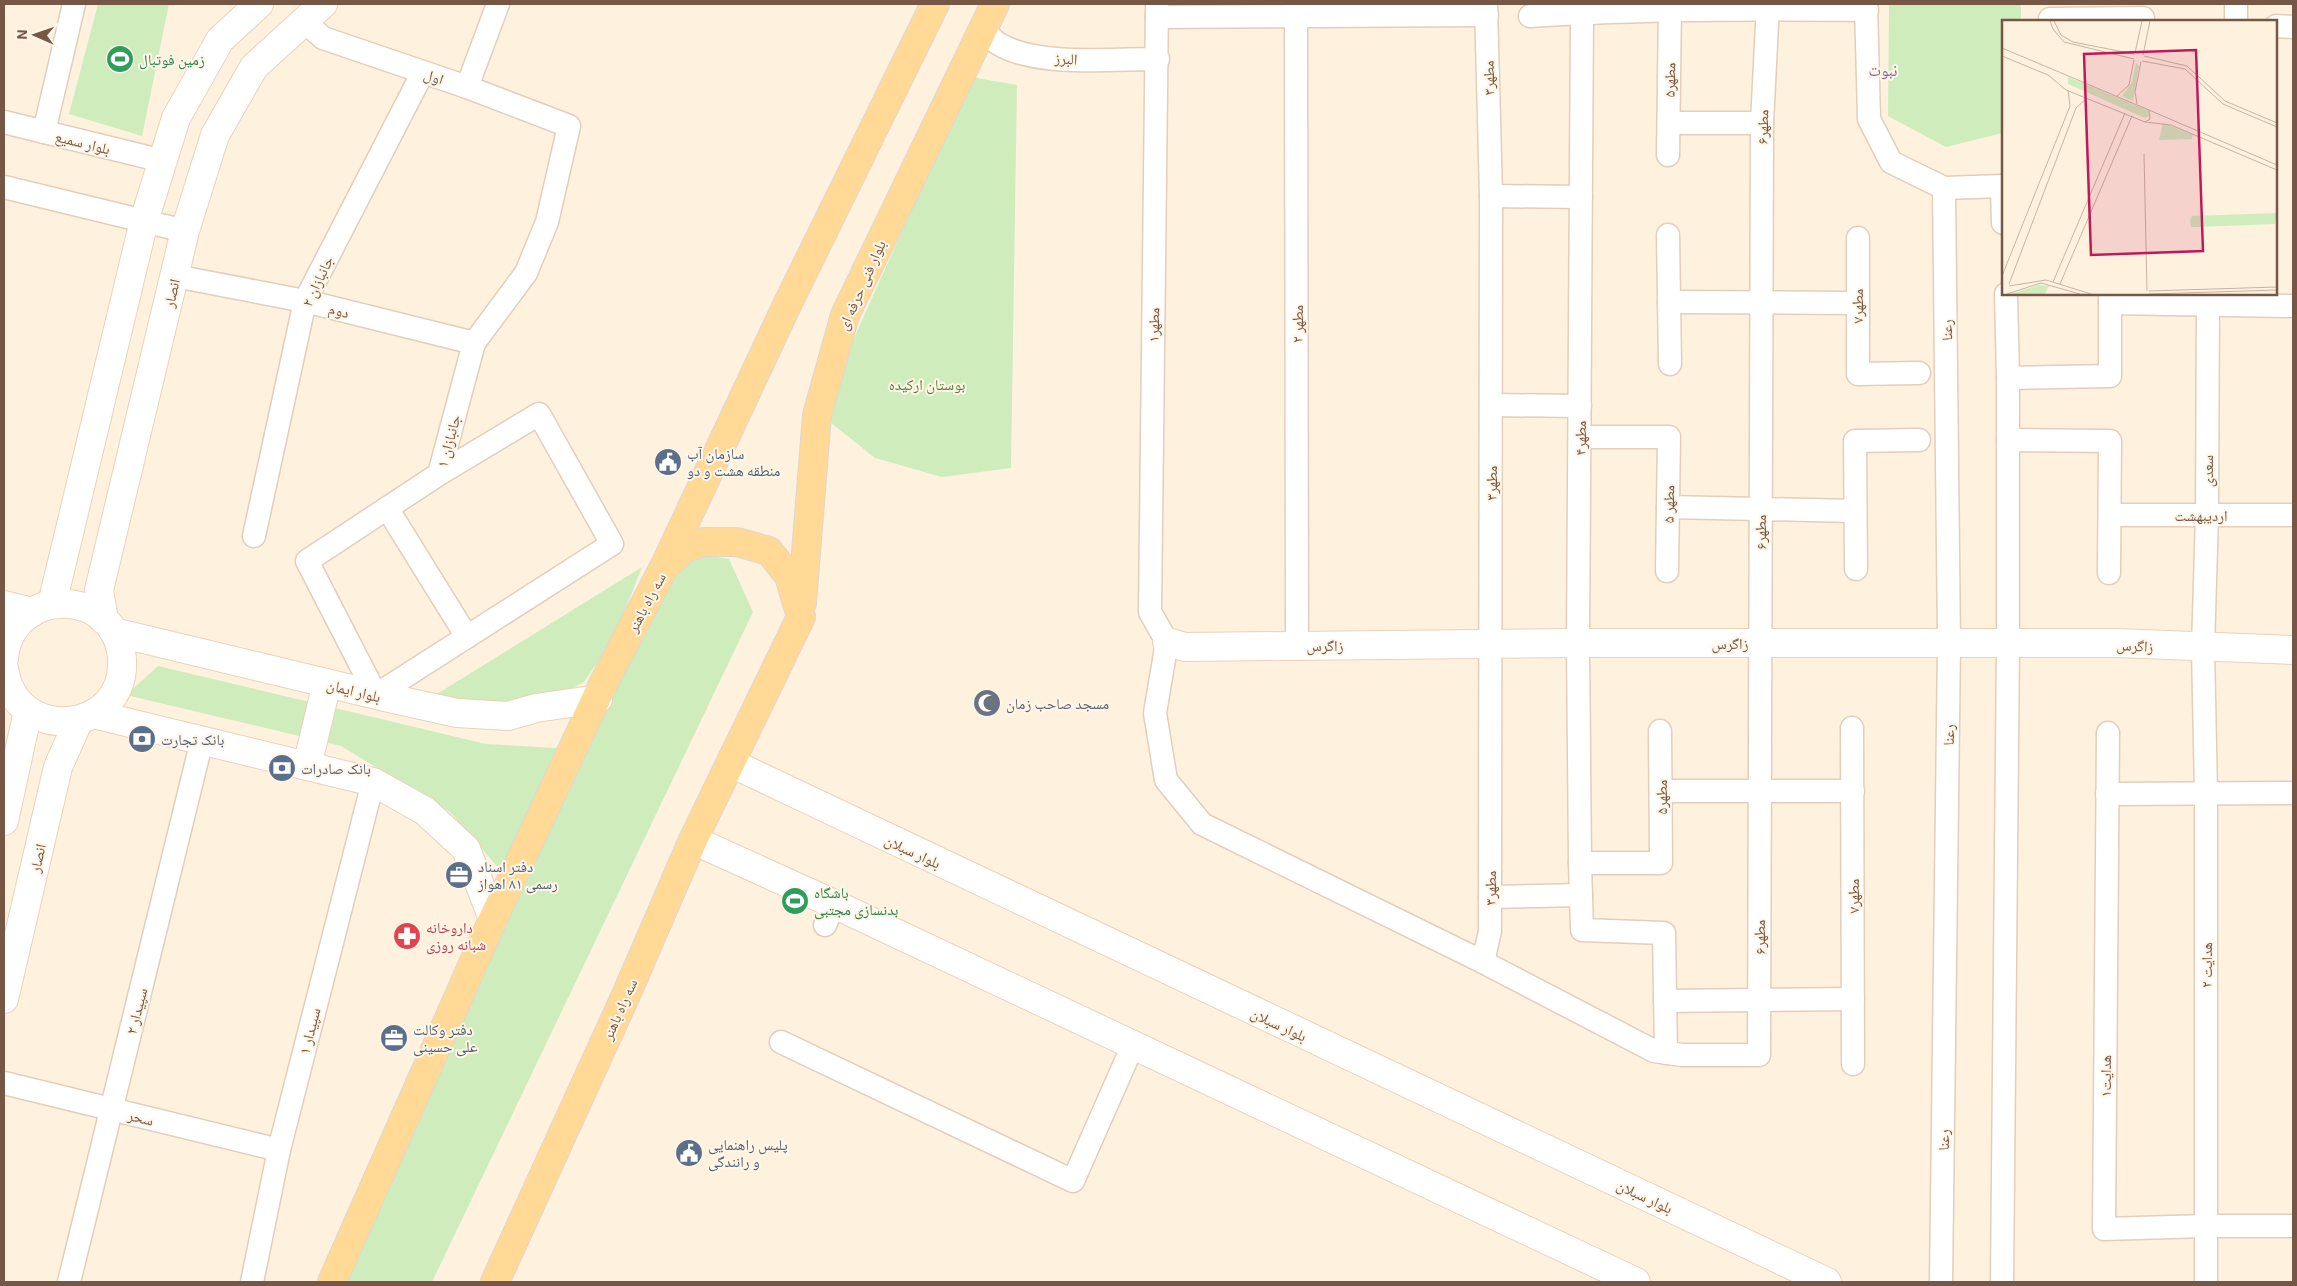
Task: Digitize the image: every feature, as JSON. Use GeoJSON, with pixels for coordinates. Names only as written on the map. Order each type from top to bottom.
{"type":"FeatureCollection","features":[{"type":"Feature","properties":{"kind":"main road"},"geometry":{"type":"LineString","coordinates":[[664,567],[788,303],[935,4]]}},
{"type":"Feature","properties":{"kind":"main road","name":"بلوار فنی حرفه ای"},"geometry":{"type":"LineString","coordinates":[[800,617],[817,414],[845,314],[995,4]]}},
{"type":"Feature","properties":{"kind":"main road","name":"سه راه باهنر"},"geometry":{"type":"LineString","coordinates":[[332,1282],[493,919],[598,699],[603,684],[664,567],[685,548],[704,542],[737,542],[769,551],[789,576],[800,617],[693,840],[504,1275]]}},
{"type":"Feature","properties":{"kind":"street"},"geometry":{"type":"LineString","coordinates":[[44,132],[74,4]]}},
{"type":"Feature","properties":{"kind":"street"},"geometry":{"type":"LineString","coordinates":[[4,658],[10,634],[20,621],[43,608],[144,221],[176,118],[220,40],[259,4]]}},
{"type":"Feature","properties":{"kind":"street"},"geometry":{"type":"LineString","coordinates":[[467,87],[498,4]]}},
{"type":"Feature","properties":{"kind":"street"},"geometry":{"type":"LineString","coordinates":[[2236,4],[2236,20]]}},
{"type":"Feature","properties":{"kind":"street","name":"مطهر۶"},"geometry":{"type":"LineString","coordinates":[[1666,1053],[1759,1054],[1762,123],[1768,6]]}},
{"type":"Feature","properties":{"kind":"street"},"geometry":{"type":"LineString","coordinates":[[1530,16],[1670,7],[1866,7],[1869,119],[1891,162],[1944,188],[2002,186]]}},
{"type":"Feature","properties":{"kind":"street","name":"مطهر۵"},"geometry":{"type":"LineString","coordinates":[[1668,155],[1670,7]]}},
{"type":"Feature","properties":{"kind":"street","name":"اول"},"geometry":{"type":"LineString","coordinates":[[305,9],[323,38],[467,87],[569,126]]}},
{"type":"Feature","properties":{"kind":"street","name":"انصار"},"geometry":{"type":"LineString","coordinates":[[4,999],[58,767],[86,717],[105,704],[115,692],[120,677],[122,662],[120,646],[109,626],[99,590],[185,231],[215,135],[254,66],[305,9]]}},
{"type":"Feature","properties":{"kind":"street","name":"مطهر ۲"},"geometry":{"type":"LineString","coordinates":[[1296,10],[1297,645]]}},
{"type":"Feature","properties":{"kind":"street"},"geometry":{"type":"LineString","coordinates":[[1157,11],[1487,10]]}},
{"type":"Feature","properties":{"kind":"street","name":"مطهر۳"},"geometry":{"type":"LineString","coordinates":[[1483,962],[1490,931],[1491,196],[1487,10]]}},
{"type":"Feature","properties":{"kind":"street","name":"مطهر۱"},"geometry":{"type":"LineString","coordinates":[[1157,11],[1158,59],[1154,203],[1150,612],[1167,642]]}},
{"type":"Feature","properties":{"kind":"street","name":"مطهر۴"},"geometry":{"type":"LineString","coordinates":[[1582,12],[1578,643],[1582,930],[1664,933],[1665,1001]]}},
{"type":"Feature","properties":{"kind":"street"},"geometry":{"type":"LineString","coordinates":[[2050,15],[2143,14]]}},
{"type":"Feature","properties":{"kind":"street"},"geometry":{"type":"LineString","coordinates":[[2277,26],[2293,27]]}},
{"type":"Feature","properties":{"kind":"street","name":"البرز"},"geometry":{"type":"LineString","coordinates":[[982,28],[998,44],[1022,54],[1070,60],[1158,59]]}},
{"type":"Feature","properties":{"kind":"street","name":"جانبازان ۲"},"geometry":{"type":"LineString","coordinates":[[254,536],[305,301],[423,72]]}},
{"type":"Feature","properties":{"kind":"street","name":"بلوار سمیع"},"geometry":{"type":"LineString","coordinates":[[4,122],[163,161]]}},
{"type":"Feature","properties":{"kind":"street"},"geometry":{"type":"LineString","coordinates":[[1669,123],[1762,123]]}},
{"type":"Feature","properties":{"kind":"street","name":"جانبازان ۱"},"geometry":{"type":"LineString","coordinates":[[376,695],[307,561],[440,474],[474,343],[526,273],[547,222],[569,126]]}},
{"type":"Feature","properties":{"kind":"street"},"geometry":{"type":"LineString","coordinates":[[4,187],[185,231]]}},
{"type":"Feature","properties":{"kind":"street","name":"رعنا"},"geometry":{"type":"LineString","coordinates":[[1941,1282],[1948,643],[1944,188]]}},
{"type":"Feature","properties":{"kind":"street"},"geometry":{"type":"LineString","coordinates":[[1491,196],[1581,197]]}},
{"type":"Feature","properties":{"kind":"street"},"geometry":{"type":"LineString","coordinates":[[1668,235],[1670,364]]}},
{"type":"Feature","properties":{"kind":"street","name":"مطهر۷"},"geometry":{"type":"LineString","coordinates":[[1858,238],[1858,374],[1919,373]]}},
{"type":"Feature","properties":{"kind":"street","name":"دوم"},"geometry":{"type":"LineString","coordinates":[[175,276],[305,301],[474,343]]}},
{"type":"Feature","properties":{"kind":"street"},"geometry":{"type":"LineString","coordinates":[[2002,1282],[2008,644],[2008,378],[2006,295]]}},
{"type":"Feature","properties":{"kind":"street"},"geometry":{"type":"LineString","coordinates":[[2008,378],[2110,376],[2110,299],[2208,299],[2293,306]]}},
{"type":"Feature","properties":{"kind":"street","name":"سعدی"},"geometry":{"type":"LineString","coordinates":[[2203,648],[2207,515],[2208,299]]}},
{"type":"Feature","properties":{"kind":"street"},"geometry":{"type":"LineString","coordinates":[[1669,302],[1857,303]]}},
{"type":"Feature","properties":{"kind":"street"},"geometry":{"type":"LineString","coordinates":[[1491,405],[1580,406]]}},
{"type":"Feature","properties":{"kind":"street"},"geometry":{"type":"LineString","coordinates":[[376,695],[612,544],[539,414],[440,474]]}},
{"type":"Feature","properties":{"kind":"street","name":"مطهر ۵"},"geometry":{"type":"LineString","coordinates":[[1580,437],[1669,437],[1668,571]]}},
{"type":"Feature","properties":{"kind":"street"},"geometry":{"type":"LineString","coordinates":[[1856,569],[1854,510],[1855,441],[1919,440]]}},
{"type":"Feature","properties":{"kind":"street"},"geometry":{"type":"LineString","coordinates":[[2008,440],[2110,441],[2109,574]]}},
{"type":"Feature","properties":{"kind":"street"},"geometry":{"type":"LineString","coordinates":[[1668,507],[1854,510]]}},
{"type":"Feature","properties":{"kind":"street"},"geometry":{"type":"LineString","coordinates":[[388,508],[467,637]]}},
{"type":"Feature","properties":{"kind":"street","name":"اردیبهشت"},"geometry":{"type":"LineString","coordinates":[[2110,515],[2293,515]]}},
{"type":"Feature","properties":{"kind":"street"},"geometry":{"type":"LineString","coordinates":[[4,605],[43,608]]}},
{"type":"Feature","properties":{"kind":"street","name":"بلوار ایمان"},"geometry":{"type":"LineString","coordinates":[[43,608],[77,605],[91,610],[109,626],[327,683],[457,713],[508,716],[536,708],[598,699]]}},
{"type":"Feature","properties":{"kind":"street"},"geometry":{"type":"LineString","coordinates":[[1167,642],[1155,713],[1166,780],[1202,824],[1483,962],[1654,1052],[1666,1053],[1665,1001],[1853,999]]}},
{"type":"Feature","properties":{"kind":"street","name":"زاگرس"},"geometry":{"type":"LineString","coordinates":[[1167,642],[1185,647],[1578,643],[2117,643],[2203,648],[2293,650]]}},
{"type":"Feature","properties":{"kind":"street","name":"هدایت ۲"},"geometry":{"type":"LineString","coordinates":[[2203,648],[2206,793],[2206,1282]]}},
{"type":"Feature","properties":{"kind":"street"},"geometry":{"type":"LineString","coordinates":[[4,668],[5,679],[16,703],[4,822]]}},
{"type":"Feature","properties":{"kind":"street"},"geometry":{"type":"LineString","coordinates":[[307,766],[327,683]]}},
{"type":"Feature","properties":{"kind":"street"},"geometry":{"type":"LineString","coordinates":[[16,703],[48,720],[64,722],[86,717],[202,740],[373,782],[425,811],[466,849],[493,919]]}},
{"type":"Feature","properties":{"kind":"street","name":"مطهر۷"},"geometry":{"type":"LineString","coordinates":[[1852,728],[1854,1064]]}},
{"type":"Feature","properties":{"kind":"street","name":"مطهر۵"},"geometry":{"type":"LineString","coordinates":[[1580,863],[1661,864],[1660,731]]}},
{"type":"Feature","properties":{"kind":"street","name":"هدایت۱"},"geometry":{"type":"LineString","coordinates":[[2108,733],[2104,1229],[2293,1226]]}},
{"type":"Feature","properties":{"kind":"street","name":"سپیدار ۲"},"geometry":{"type":"LineString","coordinates":[[69,1282],[202,740]]}},
{"type":"Feature","properties":{"kind":"street","name":"بلوار سبلان"},"geometry":{"type":"LineString","coordinates":[[731,764],[1827,1282]]}},
{"type":"Feature","properties":{"kind":"street","name":"سپیدار ۱"},"geometry":{"type":"LineString","coordinates":[[252,1282],[279,1150],[373,782]]}},
{"type":"Feature","properties":{"kind":"street"},"geometry":{"type":"LineString","coordinates":[[1661,792],[1852,791]]}},
{"type":"Feature","properties":{"kind":"street"},"geometry":{"type":"LineString","coordinates":[[2107,794],[2293,793]]}},
{"type":"Feature","properties":{"kind":"street"},"geometry":{"type":"LineString","coordinates":[[693,840],[829,914],[1133,1045],[1636,1282]]}},
{"type":"Feature","properties":{"kind":"street"},"geometry":{"type":"LineString","coordinates":[[1490,897],[1581,895]]}},
{"type":"Feature","properties":{"kind":"street"},"geometry":{"type":"LineString","coordinates":[[781,1042],[1073,1181],[1133,1045]]}},
{"type":"Feature","properties":{"kind":"street","name":"سحر"},"geometry":{"type":"LineString","coordinates":[[4,1083],[279,1150]]}},
{"type":"Feature","properties":{"kind":"green space","name":"زمین فوتبال"},"geometry":{"type":"Polygon","coordinates":[[[98,4],[169,4],[142,136],[69,114],[98,4]]]}},
{"type":"Feature","properties":{"kind":"green space"},"geometry":{"type":"Polygon","coordinates":[[[1889,4],[2021,4],[2021,20],[2002,20],[2002,133],[1946,147],[1888,116],[1889,4]]]}},
{"type":"Feature","properties":{"kind":"green space","name":"بوستان ارکیده"},"geometry":{"type":"Polygon","coordinates":[[[971,77],[1017,85],[1011,468],[942,477],[875,458],[820,414],[971,77]]]}},
{"type":"Feature","properties":{"kind":"green space"},"geometry":{"type":"Polygon","coordinates":[[[700,554],[729,559],[753,612],[432,1282],[336,1282],[629,653],[672,572],[700,554]]]}},
{"type":"Feature","properties":{"kind":"green space"},"geometry":{"type":"Polygon","coordinates":[[[642,567],[614,638],[584,682],[550,700],[509,709],[432,697],[642,567]]]}},
{"type":"Feature","properties":{"kind":"green space"},"geometry":{"type":"Polygon","coordinates":[[[158,666],[486,744],[557,748],[501,871],[450,812],[341,746],[126,695],[158,666]]]}},
{"type":"Feature","properties":{"kind":"place","name":"زمین فوتبال"},"geometry":{"type":"Point","coordinates":[120,59]}},
{"type":"Feature","properties":{"kind":"place","name":"سازمان آب منطقه هشت و دو"},"geometry":{"type":"Point","coordinates":[668,462]}},
{"type":"Feature","properties":{"kind":"place","name":"مسجد صاحب زمان"},"geometry":{"type":"Point","coordinates":[987,703]}},
{"type":"Feature","properties":{"kind":"place","name":"بانک تجارت"},"geometry":{"type":"Point","coordinates":[142,739]}},
{"type":"Feature","properties":{"kind":"place","name":"بانک صادرات"},"geometry":{"type":"Point","coordinates":[282,768]}},
{"type":"Feature","properties":{"kind":"place","name":"دفتر اسناد رسمی ۸۱ اهواز"},"geometry":{"type":"Point","coordinates":[459,875]}},
{"type":"Feature","properties":{"kind":"place","name":"باشگاه بدنسازی مجتبی"},"geometry":{"type":"Point","coordinates":[795,901]}},
{"type":"Feature","properties":{"kind":"place","name":"داروخانه شبانه روزی"},"geometry":{"type":"Point","coordinates":[407,936]}},
{"type":"Feature","properties":{"kind":"place","name":"دفتر وکالت علی حسینی"},"geometry":{"type":"Point","coordinates":[394,1038]}},
{"type":"Feature","properties":{"kind":"place","name":"پلیس راهنمایی و رانندگی"},"geometry":{"type":"Point","coordinates":[689,1153]}},
{"type":"Feature","properties":{"kind":"district","name":"نبوت"},"geometry":{"type":"Point","coordinates":[1883,69]}}]}
